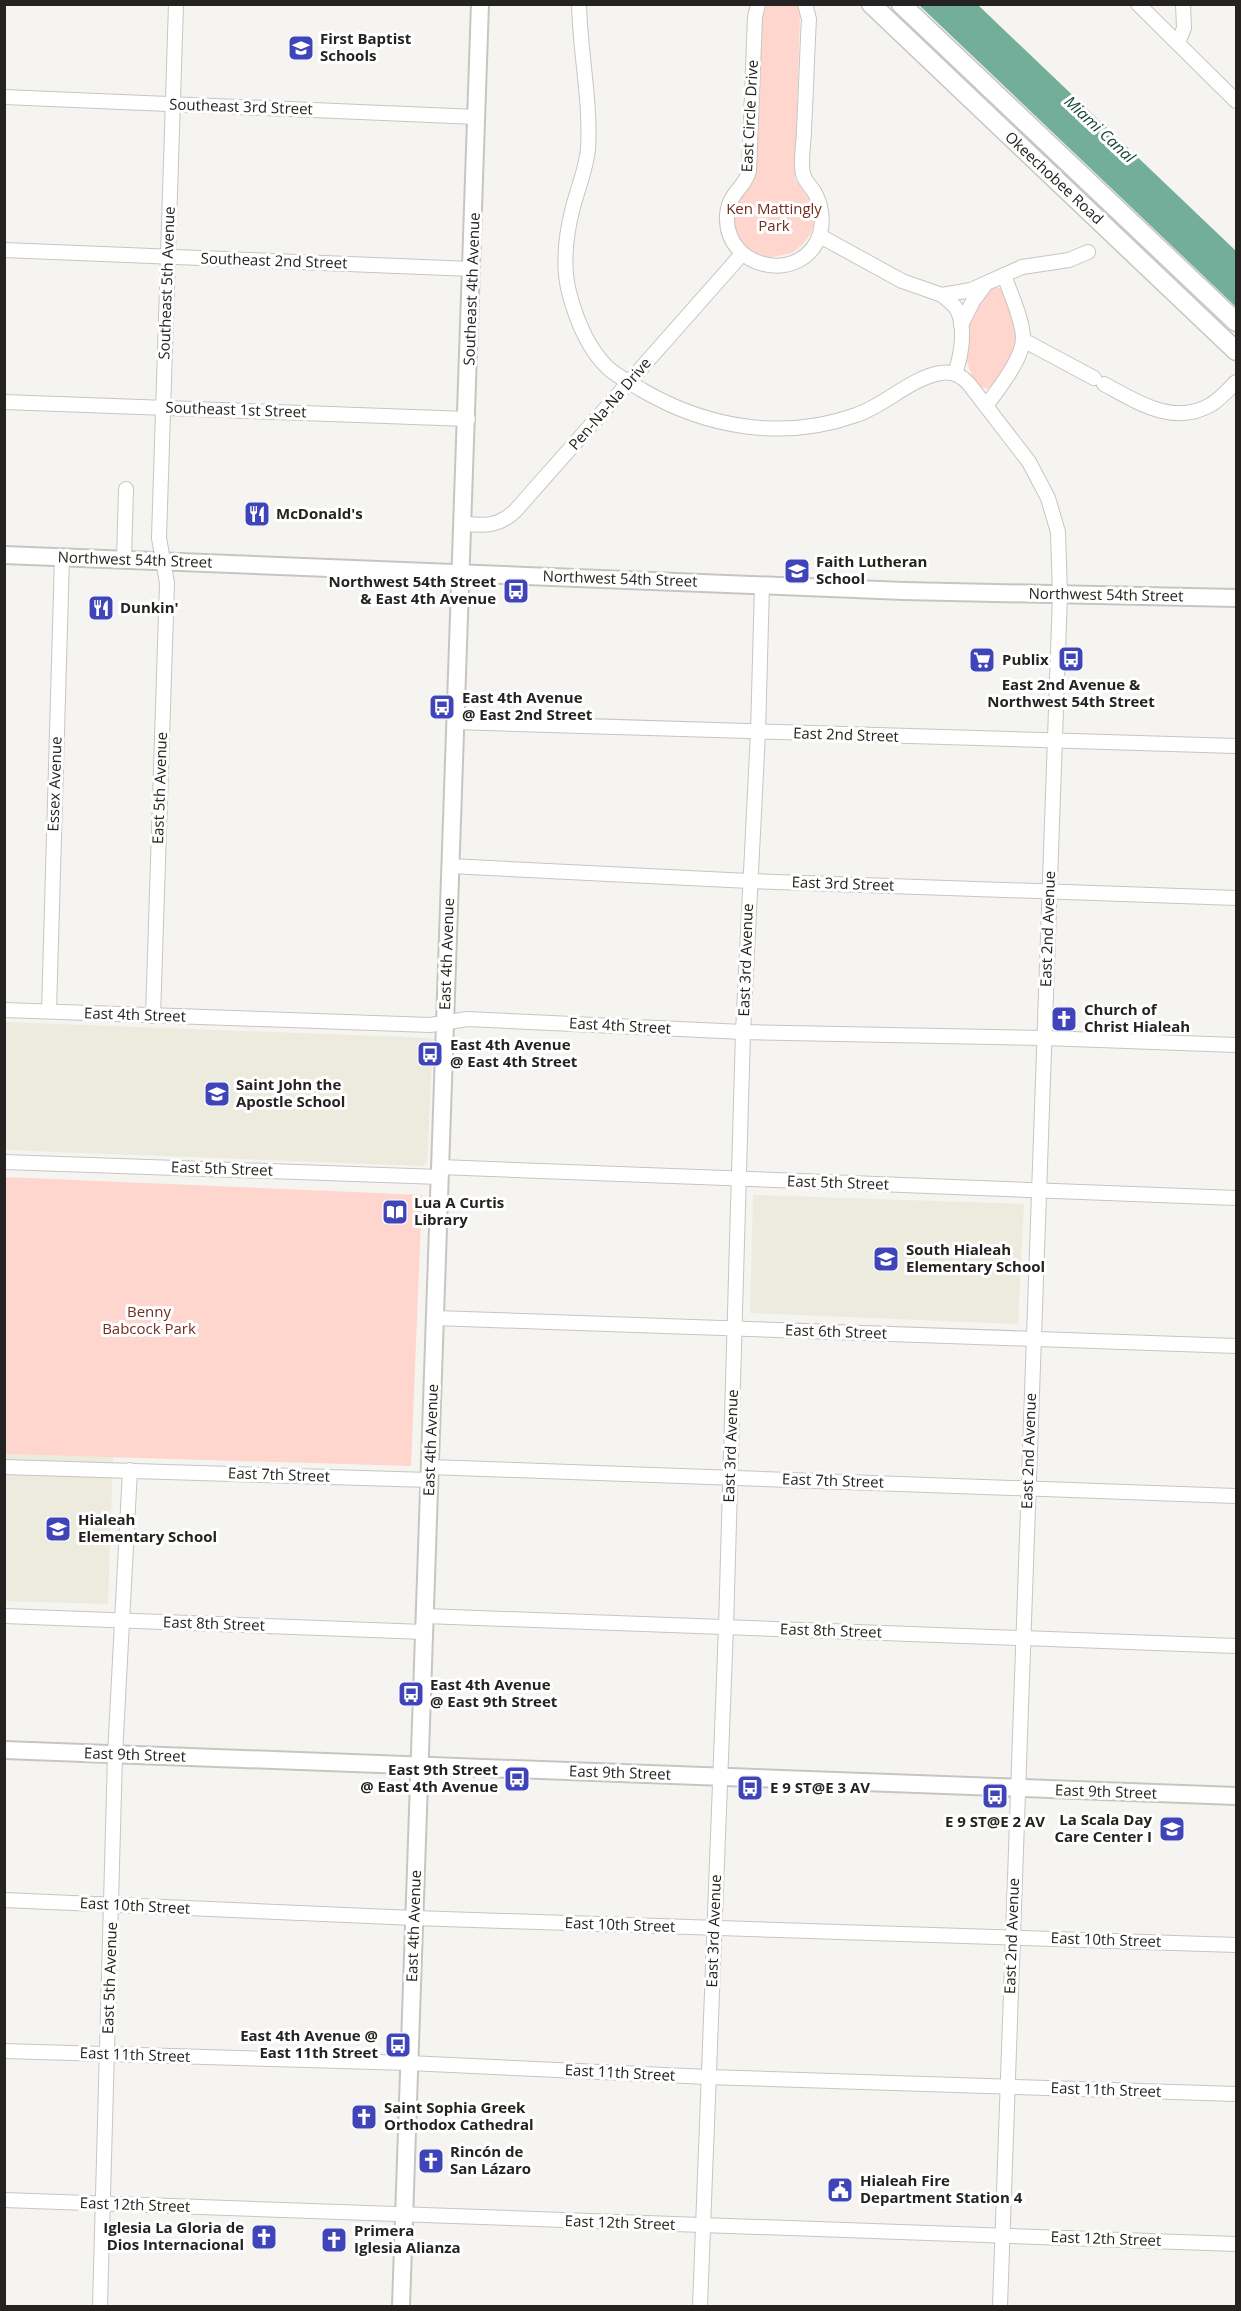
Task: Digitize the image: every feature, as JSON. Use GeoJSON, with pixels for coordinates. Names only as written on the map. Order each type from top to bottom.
{"type":"FeatureCollection","features":[{"type":"Feature","properties":{"kind":"highway","name":"Okeechobee Road"},"geometry":{"type":"LineString","coordinates":[[872,4],[1236,351]]}},
{"type":"Feature","properties":{"kind":"highway","name":"Okeechobee Road"},"geometry":{"type":"LineString","coordinates":[[902,4],[1236,322]]}},
{"type":"Feature","properties":{"kind":"main road","name":"Southeast 4th Avenue"},"geometry":{"type":"LineString","coordinates":[[462,574],[480,4]]}},
{"type":"Feature","properties":{"kind":"main road","name":"Northwest 54th Street"},"geometry":{"type":"LineString","coordinates":[[4,555],[762,585],[1060,595],[1236,598]]}},
{"type":"Feature","properties":{"kind":"main road","name":"East 4th Avenue"},"geometry":{"type":"LineString","coordinates":[[401,2307],[462,574]]}},
{"type":"Feature","properties":{"kind":"main road","name":"East 9th Street"},"geometry":{"type":"LineString","coordinates":[[4,1750],[1236,1796]]}},
{"type":"Feature","properties":{"kind":"street","name":"Southeast 5th Avenue"},"geometry":{"type":"LineString","coordinates":[[164,561],[159,538],[176,4]]}},
{"type":"Feature","properties":{"kind":"street"},"geometry":{"type":"LineString","coordinates":[[579,4],[588,147],[571,216],[566,248],[566,274],[575,309],[587,341],[609,368],[628,382],[666,403],[703,418],[745,426],[787,428],[827,423],[857,415],[926,377],[944,372],[955,374],[960,357],[961,326],[956,308],[942,295],[902,281],[820,236]]}},
{"type":"Feature","properties":{"kind":"street","name":"East Circle Drive"},"geometry":{"type":"LineString","coordinates":[[742,254],[734,245],[730,235],[728,211],[734,192],[747,178],[749,171],[754,17],[758,4]]}},
{"type":"Feature","properties":{"kind":"street"},"geometry":{"type":"LineString","coordinates":[[742,254],[760,263],[786,264],[805,255],[820,236],[822,217],[819,201],[803,173],[809,19],[805,4]]}},
{"type":"Feature","properties":{"kind":"street"},"geometry":{"type":"LineString","coordinates":[[1137,4],[1236,101]]}},
{"type":"Feature","properties":{"kind":"street"},"geometry":{"type":"LineString","coordinates":[[1178,43],[1184,28],[1184,4]]}},
{"type":"Feature","properties":{"kind":"street","name":"Southeast 3rd Street"},"geometry":{"type":"LineString","coordinates":[[4,98],[477,117]]}},
{"type":"Feature","properties":{"kind":"street","name":"Southeast 2nd Street"},"geometry":{"type":"LineString","coordinates":[[4,250],[472,269]]}},
{"type":"Feature","properties":{"kind":"street"},"geometry":{"type":"LineString","coordinates":[[942,295],[965,291],[1022,267],[1069,260],[1088,252]]}},
{"type":"Feature","properties":{"kind":"street","name":"Pen-Na-Na Drive"},"geometry":{"type":"LineString","coordinates":[[464,524],[494,525],[512,515],[742,254]]}},
{"type":"Feature","properties":{"kind":"street"},"geometry":{"type":"LineString","coordinates":[[986,406],[1018,357],[1023,340],[1021,326],[1004,276]]}},
{"type":"Feature","properties":{"kind":"street"},"geometry":{"type":"LineString","coordinates":[[961,326],[973,301],[986,283]]}},
{"type":"Feature","properties":{"kind":"street"},"geometry":{"type":"LineString","coordinates":[[1023,340],[1152,409],[1176,412],[1205,408],[1215,403],[1236,382]]}},
{"type":"Feature","properties":{"kind":"street","name":"East 2nd Avenue"},"geometry":{"type":"LineString","coordinates":[[955,374],[969,384],[1035,471],[1048,498],[1059,538],[1060,595],[1000,2307]]}},
{"type":"Feature","properties":{"kind":"street","name":"Southeast 1st Street"},"geometry":{"type":"LineString","coordinates":[[4,402],[468,418]]}},
{"type":"Feature","properties":{"kind":"street"},"geometry":{"type":"LineString","coordinates":[[124,560],[126,489]]}},
{"type":"Feature","properties":{"kind":"street","name":"Essex Avenue"},"geometry":{"type":"LineString","coordinates":[[49,1011],[62,557]]}},
{"type":"Feature","properties":{"kind":"street","name":"East 5th Avenue"},"geometry":{"type":"LineString","coordinates":[[153,1016],[167,583],[164,561]]}},
{"type":"Feature","properties":{"kind":"street","name":"East 3rd Avenue"},"geometry":{"type":"LineString","coordinates":[[700,2307],[726,1627],[743,1032],[758,732],[762,585]]}},
{"type":"Feature","properties":{"kind":"street","name":"East 2nd Street"},"geometry":{"type":"LineString","coordinates":[[455,722],[1236,746]]}},
{"type":"Feature","properties":{"kind":"street","name":"East 3rd Street"},"geometry":{"type":"LineString","coordinates":[[450,866],[749,881],[1236,898]]}},
{"type":"Feature","properties":{"kind":"street","name":"East 4th Street"},"geometry":{"type":"LineString","coordinates":[[4,1010],[430,1025],[467,1019],[743,1032],[1044,1038],[1236,1045]]}},
{"type":"Feature","properties":{"kind":"street","name":"East 5th Street"},"geometry":{"type":"LineString","coordinates":[[4,1162],[738,1179],[1236,1198]]}},
{"type":"Feature","properties":{"kind":"street","name":"East 6th Street"},"geometry":{"type":"LineString","coordinates":[[435,1318],[1236,1346]]}},
{"type":"Feature","properties":{"kind":"street","name":"East 7th Street"},"geometry":{"type":"LineString","coordinates":[[4,1467],[730,1478],[1236,1496]]}},
{"type":"Feature","properties":{"kind":"street","name":"East 5th Avenue"},"geometry":{"type":"LineString","coordinates":[[100,2307],[115,1755],[130,1470]]}},
{"type":"Feature","properties":{"kind":"street","name":"East 8th Street"},"geometry":{"type":"LineString","coordinates":[[4,1616],[122,1621],[726,1627],[1236,1646]]}},
{"type":"Feature","properties":{"kind":"street","name":"East 10th Street"},"geometry":{"type":"LineString","coordinates":[[4,1900],[414,1918],[1236,1945]]}},
{"type":"Feature","properties":{"kind":"street","name":"East 11th Street"},"geometry":{"type":"LineString","coordinates":[[4,2050],[409,2063],[708,2077],[1236,2094]]}},
{"type":"Feature","properties":{"kind":"street","name":"East 12th Street"},"geometry":{"type":"LineString","coordinates":[[4,2200],[1236,2244]]}},
{"type":"Feature","properties":{"kind":"shaded area","name":"Saint John the Apostle School"},"geometry":{"type":"Polygon","coordinates":[[[5,1022],[433,1038],[427,1163],[423,1166],[5,1150],[5,1022]]]}},
{"type":"Feature","properties":{"kind":"shaded area","name":"South Hialeah Elementary School"},"geometry":{"type":"Polygon","coordinates":[[[753,1195],[1024,1204],[1018,1324],[750,1313],[753,1195]]]}},
{"type":"Feature","properties":{"kind":"shaded area","name":"Hialeah Elementary School"},"geometry":{"type":"Polygon","coordinates":[[[5,1454],[113,1457],[108,1604],[5,1601],[5,1454]]]}},
{"type":"Feature","properties":{"kind":"green space","name":"Ken Mattingly Park"},"geometry":{"type":"Polygon","coordinates":[[[766,5],[798,5],[800,14],[795,179],[811,202],[814,224],[804,243],[792,253],[768,258],[757,254],[739,241],[732,219],[734,205],[752,181],[762,11],[766,5]]]}},
{"type":"Feature","properties":{"kind":"green space"},"geometry":{"type":"Polygon","coordinates":[[[990,287],[1002,289],[1018,335],[1015,349],[993,385],[987,389],[980,385],[969,369],[964,335],[968,318],[990,287]]]}},
{"type":"Feature","properties":{"kind":"green space","name":"Benny Babcock Park"},"geometry":{"type":"Polygon","coordinates":[[[5,1177],[422,1195],[411,1466],[5,1454],[5,1177]]]}},
{"type":"Feature","properties":{"kind":"water","name":"Miami Canal"},"geometry":{"type":"Polygon","coordinates":[[[919,5],[978,5],[1236,251],[1236,307],[919,5]]]}},
{"type":"Feature","properties":{"kind":"place","name":"First Baptist Schools"},"geometry":{"type":"Point","coordinates":[301,48]}},
{"type":"Feature","properties":{"kind":"place","name":"McDonald's"},"geometry":{"type":"Point","coordinates":[257,514]}},
{"type":"Feature","properties":{"kind":"place","name":"Faith Lutheran School"},"geometry":{"type":"Point","coordinates":[797,571]}},
{"type":"Feature","properties":{"kind":"place","name":"Northwest 54th Street & East 4th Avenue"},"geometry":{"type":"Point","coordinates":[516,591]}},
{"type":"Feature","properties":{"kind":"place","name":"Dunkin'"},"geometry":{"type":"Point","coordinates":[101,608]}},
{"type":"Feature","properties":{"kind":"place","name":"East 2nd Avenue & Northwest 54th Street"},"geometry":{"type":"Point","coordinates":[1071,659]}},
{"type":"Feature","properties":{"kind":"place","name":"Publix"},"geometry":{"type":"Point","coordinates":[982,660]}},
{"type":"Feature","properties":{"kind":"place","name":"East 4th Avenue @ East 2nd Street"},"geometry":{"type":"Point","coordinates":[442,707]}},
{"type":"Feature","properties":{"kind":"place","name":"Church of Christ Hialeah"},"geometry":{"type":"Point","coordinates":[1064,1019]}},
{"type":"Feature","properties":{"kind":"place","name":"East 4th Avenue @ East 4th Street"},"geometry":{"type":"Point","coordinates":[430,1054]}},
{"type":"Feature","properties":{"kind":"place","name":"Saint John the Apostle School"},"geometry":{"type":"Point","coordinates":[217,1094]}},
{"type":"Feature","properties":{"kind":"place","name":"Lua A Curtis Library"},"geometry":{"type":"Point","coordinates":[395,1212]}},
{"type":"Feature","properties":{"kind":"place","name":"South Hialeah Elementary School"},"geometry":{"type":"Point","coordinates":[886,1259]}},
{"type":"Feature","properties":{"kind":"place","name":"Hialeah Elementary School"},"geometry":{"type":"Point","coordinates":[58,1529]}},
{"type":"Feature","properties":{"kind":"place","name":"East 4th Avenue @ East 9th Street"},"geometry":{"type":"Point","coordinates":[411,1694]}},
{"type":"Feature","properties":{"kind":"place","name":"East 9th Street @ East 4th Avenue"},"geometry":{"type":"Point","coordinates":[517,1779]}},
{"type":"Feature","properties":{"kind":"place","name":"E 9 ST@E 3 AV"},"geometry":{"type":"Point","coordinates":[750,1788]}},
{"type":"Feature","properties":{"kind":"place","name":"E 9 ST@E 2 AV"},"geometry":{"type":"Point","coordinates":[995,1796]}},
{"type":"Feature","properties":{"kind":"place","name":"La Scala Day Care Center I"},"geometry":{"type":"Point","coordinates":[1172,1829]}},
{"type":"Feature","properties":{"kind":"place","name":"East 4th Avenue @ East 11th Street"},"geometry":{"type":"Point","coordinates":[398,2045]}},
{"type":"Feature","properties":{"kind":"place","name":"Saint Sophia Greek Orthodox Cathedral"},"geometry":{"type":"Point","coordinates":[364,2117]}},
{"type":"Feature","properties":{"kind":"place","name":"Rincón de San Lázaro"},"geometry":{"type":"Point","coordinates":[431,2161]}},
{"type":"Feature","properties":{"kind":"place","name":"Hialeah Fire Department Station 4"},"geometry":{"type":"Point","coordinates":[840,2190]}},
{"type":"Feature","properties":{"kind":"place","name":"Iglesia La Gloria de Dios Internacional"},"geometry":{"type":"Point","coordinates":[264,2237]}},
{"type":"Feature","properties":{"kind":"place","name":"Primera Iglesia Alianza"},"geometry":{"type":"Point","coordinates":[334,2240]}}]}
